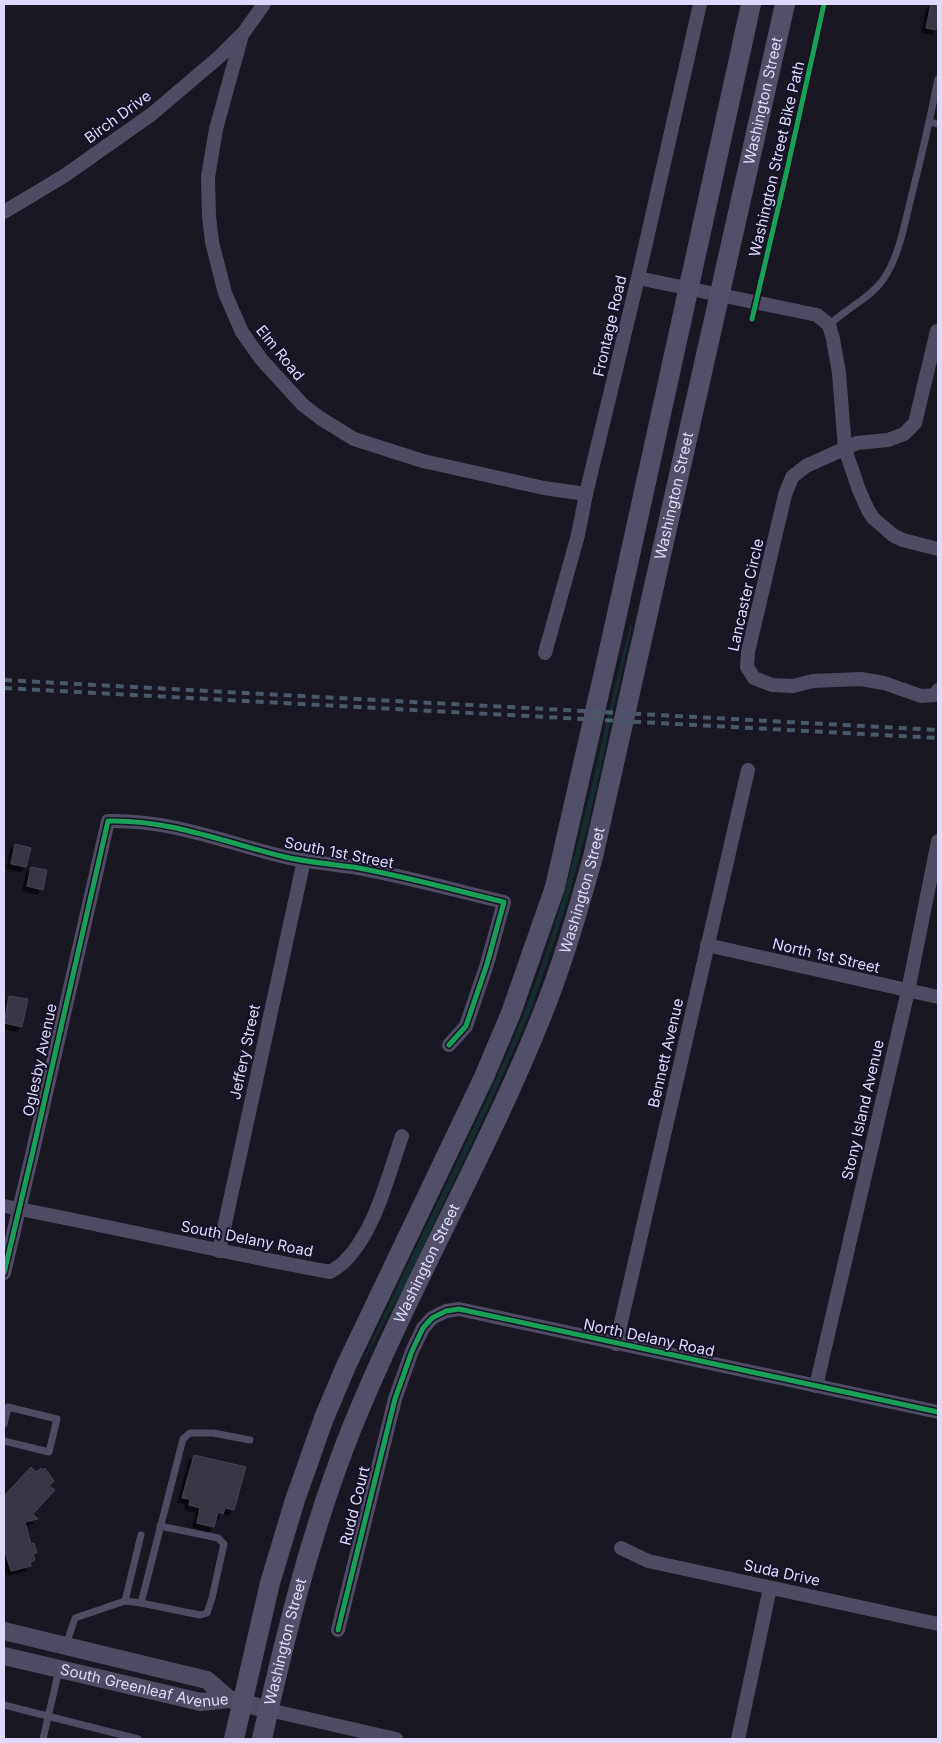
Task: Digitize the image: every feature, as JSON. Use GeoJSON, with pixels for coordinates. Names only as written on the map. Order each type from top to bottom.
{"type":"FeatureCollection","features":[{"type":"Feature","properties":{"kind":"main road","name":"Washington Street"},"geometry":{"type":"LineString","coordinates":[[234,1739],[236,1701],[295,1500],[324,1418],[346,1366],[484,1077],[512,1013],[545,918],[566,842],[751,4]]}},
{"type":"Feature","properties":{"kind":"main road","name":"Washington Street"},"geometry":{"type":"LineString","coordinates":[[262,1739],[305,1563],[339,1460],[373,1379],[494,1125],[530,1043],[551,992],[572,929],[593,856],[785,4]]}},
{"type":"Feature","properties":{"kind":"street","name":"Elm Road"},"geometry":{"type":"LineString","coordinates":[[264,4],[242,35],[216,129],[208,177],[212,242],[224,293],[242,332],[261,359],[303,405],[354,439],[423,461],[544,488],[586,494]]}},
{"type":"Feature","properties":{"kind":"street","name":"Frontage Road"},"geometry":{"type":"LineString","coordinates":[[545,653],[578,535],[700,4]]}},
{"type":"Feature","properties":{"kind":"street","name":"Birch Drive"},"geometry":{"type":"LineString","coordinates":[[4,212],[64,176],[152,114],[242,35]]}},
{"type":"Feature","properties":{"kind":"street"},"geometry":{"type":"LineString","coordinates":[[638,278],[817,315],[829,325],[839,373],[845,448],[859,490],[873,518],[894,536],[938,550]]}},
{"type":"Feature","properties":{"kind":"street"},"geometry":{"type":"LineString","coordinates":[[845,448],[857,443],[888,440],[904,434],[915,423],[937,331]]}},
{"type":"Feature","properties":{"kind":"street","name":"Lancaster Circle"},"geometry":{"type":"LineString","coordinates":[[845,448],[806,466],[792,477],[785,495],[748,652],[747,667],[754,678],[772,685],[793,686],[813,681],[861,679],[884,683],[920,696],[935,695],[938,690]]}},
{"type":"Feature","properties":{"kind":"street","name":"Bennett Avenue"},"geometry":{"type":"LineString","coordinates":[[616,1344],[748,770]]}},
{"type":"Feature","properties":{"kind":"street","name":"South 1st Street"},"geometry":{"type":"LineString","coordinates":[[100,852],[108,821],[127,820],[190,831],[287,857],[354,868],[504,902],[487,964],[466,1026],[449,1045]]}},
{"type":"Feature","properties":{"kind":"street","name":"Stony Island Avenue"},"geometry":{"type":"LineString","coordinates":[[816,1386],[908,991],[938,841]]}},
{"type":"Feature","properties":{"kind":"street","name":"Oglesby Avenue"},"geometry":{"type":"LineString","coordinates":[[4,1273],[100,852]]}},
{"type":"Feature","properties":{"kind":"street","name":"Jeffery Street"},"geometry":{"type":"LineString","coordinates":[[219,1251],[304,860]]}},
{"type":"Feature","properties":{"kind":"street","name":"North 1st Street"},"geometry":{"type":"LineString","coordinates":[[707,945],[938,997]]}},
{"type":"Feature","properties":{"kind":"street","name":"South Delany Road"},"geometry":{"type":"LineString","coordinates":[[4,1206],[330,1272],[345,1261],[361,1240],[378,1206],[402,1136]]}},
{"type":"Feature","properties":{"kind":"street","name":"North Delany Road"},"geometry":{"type":"LineString","coordinates":[[398,1388],[423,1328],[432,1318],[446,1311],[459,1309],[938,1412]]}},
{"type":"Feature","properties":{"kind":"street","name":"Rudd Court"},"geometry":{"type":"LineString","coordinates":[[338,1630],[398,1388]]}},
{"type":"Feature","properties":{"kind":"street","name":"Suda Drive"},"geometry":{"type":"LineString","coordinates":[[621,1548],[648,1561],[938,1624]]}},
{"type":"Feature","properties":{"kind":"street"},"geometry":{"type":"LineString","coordinates":[[738,1739],[770,1588]]}},
{"type":"Feature","properties":{"kind":"street","name":"South Greenleaf Avenue"},"geometry":{"type":"LineString","coordinates":[[4,1631],[207,1680],[236,1701]]}},
{"type":"Feature","properties":{"kind":"street","name":"South Greenleaf Avenue"},"geometry":{"type":"LineString","coordinates":[[4,1656],[201,1702],[236,1701]]}},
{"type":"Feature","properties":{"kind":"street"},"geometry":{"type":"LineString","coordinates":[[236,1701],[396,1739]]}},
{"type":"Feature","properties":{"kind":"lane"},"geometry":{"type":"LineString","coordinates":[[829,325],[838,315],[862,299],[882,282],[894,260],[903,232],[938,78]]}},
{"type":"Feature","properties":{"kind":"lane"},"geometry":{"type":"LineString","coordinates":[[929,122],[938,124]]}},
{"type":"Feature","properties":{"kind":"lane"},"geometry":{"type":"LineString","coordinates":[[4,1424],[8,1407],[56,1419],[49,1452],[4,1441]]}},
{"type":"Feature","properties":{"kind":"lane"},"geometry":{"type":"LineString","coordinates":[[141,1604],[183,1439],[190,1433],[213,1433],[250,1440]]}},
{"type":"Feature","properties":{"kind":"lane"},"geometry":{"type":"LineString","coordinates":[[66,1646],[75,1618],[125,1602],[200,1615],[207,1613],[224,1544],[218,1538],[160,1526]]}},
{"type":"Feature","properties":{"kind":"lane"},"geometry":{"type":"LineString","coordinates":[[125,1602],[141,1536]]}},
{"type":"Feature","properties":{"kind":"lane"},"geometry":{"type":"LineString","coordinates":[[43,1739],[59,1670]]}},
{"type":"Feature","properties":{"kind":"lane"},"geometry":{"type":"LineString","coordinates":[[4,1705],[138,1739]]}},
{"type":"Feature","properties":{"kind":"green space"},"geometry":{"type":"Polygon","coordinates":[[[630,626],[632,626],[589,821],[567,903],[531,1010],[489,1106],[406,1283],[358,1371],[485,1103],[531,995],[567,883],[630,626]]]}},
{"type":"Feature","properties":{"kind":"building"},"geometry":{"type":"Polygon","coordinates":[[[931,4],[938,4],[938,30],[926,28],[931,4]]]}},
{"type":"Feature","properties":{"kind":"building"},"geometry":{"type":"Polygon","coordinates":[[[15,844],[31,848],[26,867],[11,864],[15,844]]]}},
{"type":"Feature","properties":{"kind":"building"},"geometry":{"type":"Polygon","coordinates":[[[31,867],[47,870],[43,890],[27,886],[31,867]]]}},
{"type":"Feature","properties":{"kind":"building"},"geometry":{"type":"Polygon","coordinates":[[[9,996],[28,999],[22,1027],[4,1023],[9,996]]]}},
{"type":"Feature","properties":{"kind":"building"},"geometry":{"type":"Polygon","coordinates":[[[194,1455],[246,1467],[234,1510],[225,1508],[223,1514],[218,1512],[214,1527],[197,1523],[200,1508],[189,1505],[190,1499],[182,1498],[194,1455]]]}},
{"type":"Feature","properties":{"kind":"building"},"geometry":{"type":"Polygon","coordinates":[[[31,1467],[36,1472],[41,1468],[44,1470],[45,1468],[54,1481],[49,1486],[55,1490],[33,1514],[38,1519],[25,1522],[31,1544],[34,1543],[37,1553],[33,1554],[35,1560],[30,1563],[31,1566],[11,1571],[4,1548],[4,1496],[31,1467]]]}},
{"type":"Feature","properties":{"kind":"railway"},"geometry":{"type":"LineString","coordinates":[[4,680],[938,730]]}},
{"type":"Feature","properties":{"kind":"railway"},"geometry":{"type":"LineString","coordinates":[[4,688],[938,738]]}},
{"type":"Feature","properties":{"kind":"cycle path","name":"Washington Street Bike Path"},"geometry":{"type":"LineString","coordinates":[[752,319],[824,4]]}},
{"type":"Feature","properties":{"kind":"cycle path"},"geometry":{"type":"LineString","coordinates":[[4,1273],[108,821],[131,821],[176,828],[285,857],[353,867],[504,902],[487,964],[466,1026],[449,1045]]}},
{"type":"Feature","properties":{"kind":"cycle path"},"geometry":{"type":"LineString","coordinates":[[338,1630],[395,1399],[412,1351],[423,1328],[432,1318],[446,1311],[459,1309],[938,1412]]}}]}
